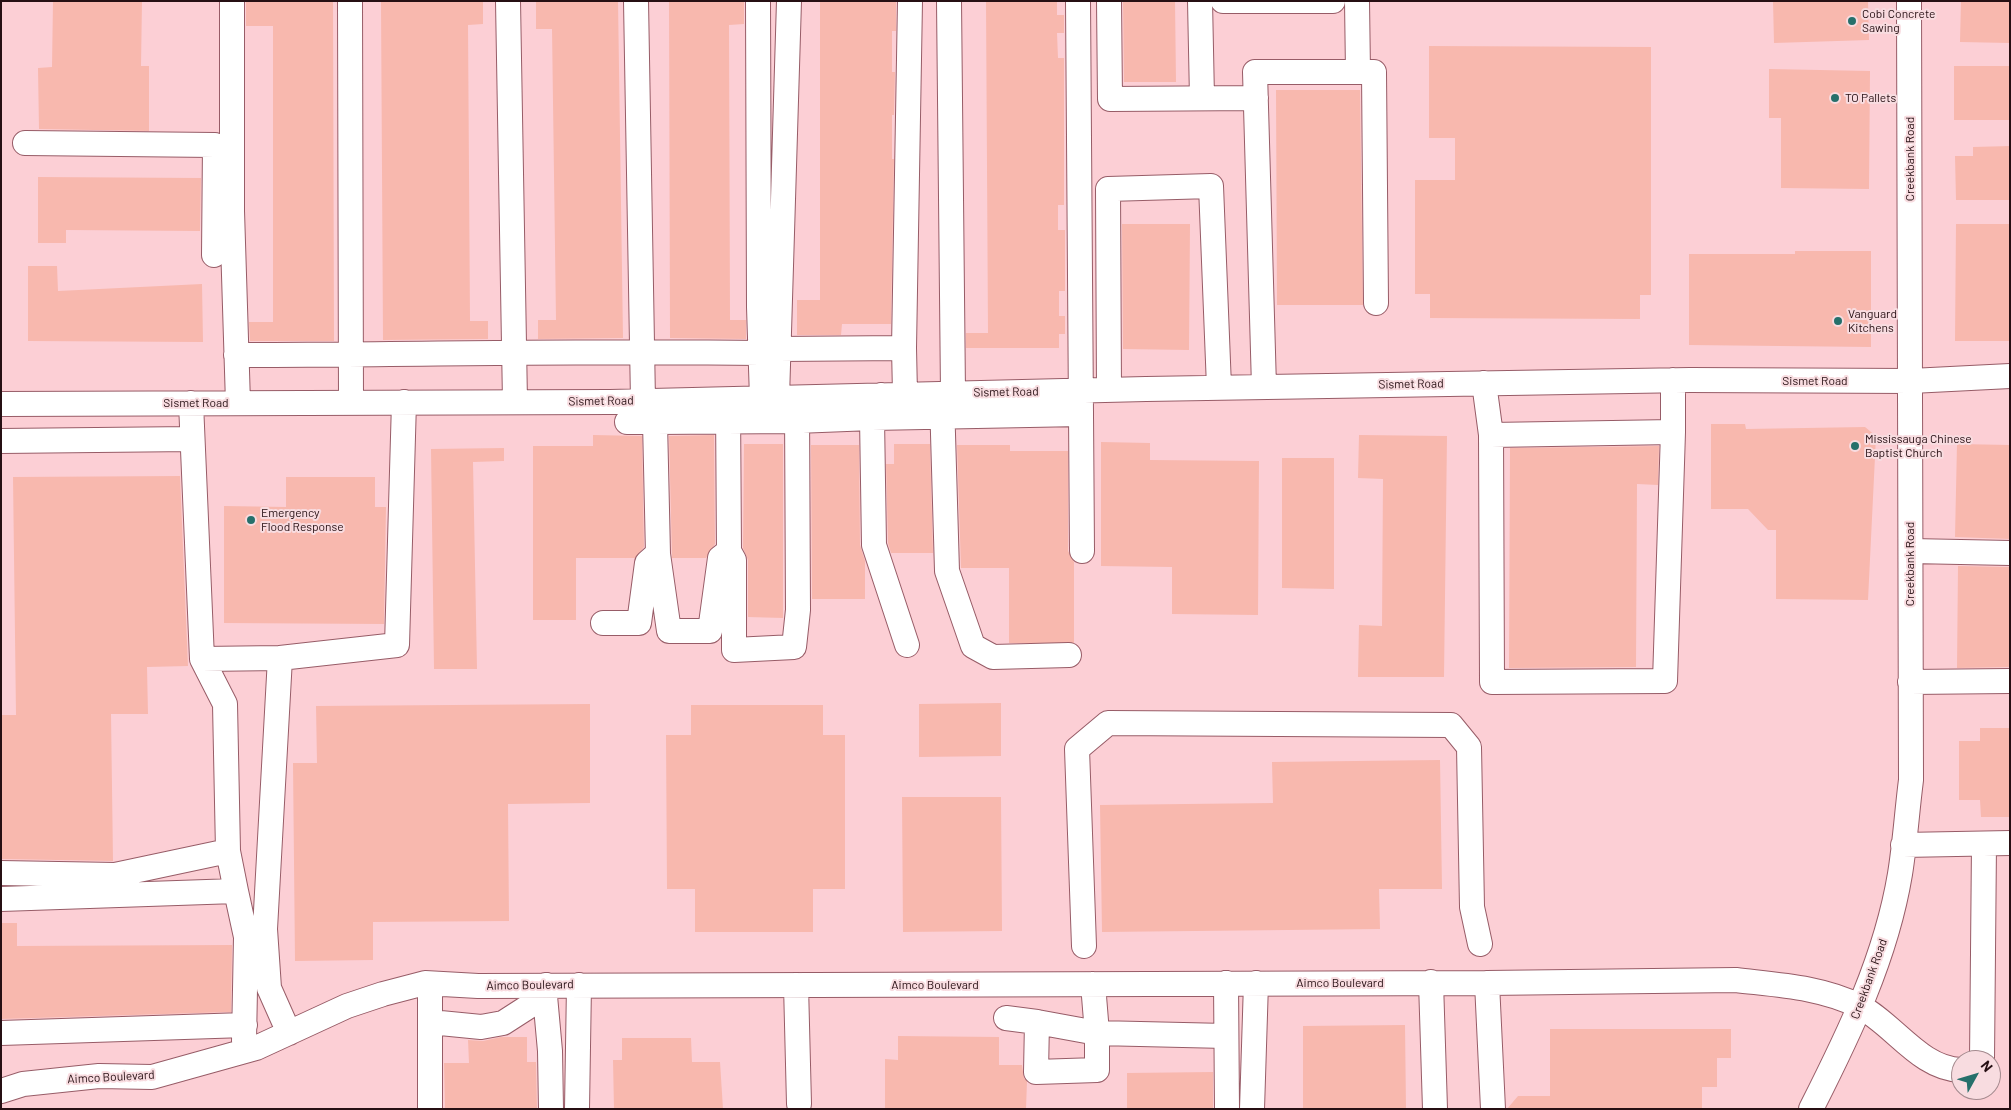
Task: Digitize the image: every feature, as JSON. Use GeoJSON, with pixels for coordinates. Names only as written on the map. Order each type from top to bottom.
{"type":"FeatureCollection","features":[{"type":"Feature","properties":{"kind":"street"},"geometry":{"type":"LineString","coordinates":[[232,1],[232,211],[238,403]]}},
{"type":"Feature","properties":{"kind":"street"},"geometry":{"type":"LineString","coordinates":[[350,1],[351,403]]}},
{"type":"Feature","properties":{"kind":"street"},"geometry":{"type":"LineString","coordinates":[[508,1],[515,402]]}},
{"type":"Feature","properties":{"kind":"street"},"geometry":{"type":"LineString","coordinates":[[636,1],[642,351],[651,408],[658,554],[669,631],[710,631],[720,558],[729,551]]}},
{"type":"Feature","properties":{"kind":"street"},"geometry":{"type":"LineString","coordinates":[[758,1],[770,351],[779,398],[796,421],[798,610],[794,647],[734,650],[734,560],[729,551],[728,409],[796,421],[872,418],[946,401]]}},
{"type":"Feature","properties":{"kind":"street"},"geometry":{"type":"LineString","coordinates":[[770,351],[789,1]]}},
{"type":"Feature","properties":{"kind":"street"},"geometry":{"type":"LineString","coordinates":[[906,394],[904,348],[910,1]]}},
{"type":"Feature","properties":{"kind":"street"},"geometry":{"type":"LineString","coordinates":[[949,1],[946,401],[947,571],[973,646],[993,657],[1069,655]]}},
{"type":"Feature","properties":{"kind":"street"},"geometry":{"type":"LineString","coordinates":[[1078,1],[1082,551]]}},
{"type":"Feature","properties":{"kind":"street"},"geometry":{"type":"LineString","coordinates":[[1109,1],[1110,99],[1256,98]]}},
{"type":"Feature","properties":{"kind":"street"},"geometry":{"type":"LineString","coordinates":[[1200,1],[1202,98]]}},
{"type":"Feature","properties":{"kind":"street"},"geometry":{"type":"LineString","coordinates":[[1223,1],[1333,1]]}},
{"type":"Feature","properties":{"kind":"street"},"geometry":{"type":"LineString","coordinates":[[1357,1],[1358,72]]}},
{"type":"Feature","properties":{"kind":"street","name":"Creekbank Road"},"geometry":{"type":"LineString","coordinates":[[1811,1109],[1860,1007],[1880,956],[1900,875],[1911,780],[1909,1]]}},
{"type":"Feature","properties":{"kind":"street"},"geometry":{"type":"LineString","coordinates":[[1264,387],[1255,72],[1374,72],[1376,303]]}},
{"type":"Feature","properties":{"kind":"street"},"geometry":{"type":"LineString","coordinates":[[25,143],[215,145],[214,255]]}},
{"type":"Feature","properties":{"kind":"street"},"geometry":{"type":"LineString","coordinates":[[1109,390],[1108,189],[1211,186],[1219,387]]}},
{"type":"Feature","properties":{"kind":"street"},"geometry":{"type":"LineString","coordinates":[[236,356],[904,348]]}},
{"type":"Feature","properties":{"kind":"street","name":"Sismet Road"},"geometry":{"type":"LineString","coordinates":[[1,404],[515,402],[651,408],[728,409],[779,398],[906,394],[946,401],[1006,404],[1082,390],[1673,380],[1911,382],[2010,376]]}},
{"type":"Feature","properties":{"kind":"street"},"geometry":{"type":"LineString","coordinates":[[1484,383],[1491,435],[1492,682],[1665,681],[1673,380]]}},
{"type":"Feature","properties":{"kind":"street"},"geometry":{"type":"LineString","coordinates":[[880,395],[872,418],[874,545],[907,645]]}},
{"type":"Feature","properties":{"kind":"street"},"geometry":{"type":"LineString","coordinates":[[202,660],[280,658],[397,645],[404,402]]}},
{"type":"Feature","properties":{"kind":"street"},"geometry":{"type":"LineString","coordinates":[[191,403],[202,660],[225,704],[228,852],[246,937],[244,1052]]}},
{"type":"Feature","properties":{"kind":"street"},"geometry":{"type":"LineString","coordinates":[[1006,404],[1081,414]]}},
{"type":"Feature","properties":{"kind":"street"},"geometry":{"type":"LineString","coordinates":[[627,422],[651,408]]}},
{"type":"Feature","properties":{"kind":"street"},"geometry":{"type":"LineString","coordinates":[[1491,435],[1673,432]]}},
{"type":"Feature","properties":{"kind":"street"},"geometry":{"type":"LineString","coordinates":[[1,441],[192,439]]}},
{"type":"Feature","properties":{"kind":"street"},"geometry":{"type":"LineString","coordinates":[[1910,551],[2010,553]]}},
{"type":"Feature","properties":{"kind":"street"},"geometry":{"type":"LineString","coordinates":[[603,623],[639,623],[647,563],[658,554]]}},
{"type":"Feature","properties":{"kind":"street"},"geometry":{"type":"LineString","coordinates":[[280,658],[265,929],[269,988],[289,1033]]}},
{"type":"Feature","properties":{"kind":"street"},"geometry":{"type":"LineString","coordinates":[[1910,682],[2010,681]]}},
{"type":"Feature","properties":{"kind":"street"},"geometry":{"type":"LineString","coordinates":[[1084,946],[1077,750],[1108,723],[1450,725],[1469,747],[1472,906],[1480,944]]}},
{"type":"Feature","properties":{"kind":"street"},"geometry":{"type":"LineString","coordinates":[[1903,845],[2010,843]]}},
{"type":"Feature","properties":{"kind":"street"},"geometry":{"type":"LineString","coordinates":[[1982,1050],[1984,844]]}},
{"type":"Feature","properties":{"kind":"street"},"geometry":{"type":"LineString","coordinates":[[1,873],[115,875],[228,852]]}},
{"type":"Feature","properties":{"kind":"street"},"geometry":{"type":"LineString","coordinates":[[1,898],[236,891]]}},
{"type":"Feature","properties":{"kind":"street","name":"Aimco Boulevard"},"geometry":{"type":"LineString","coordinates":[[8,1084],[99,1076],[152,1077],[244,1052],[347,1006],[383,994],[430,984],[546,991],[579,985],[1487,983],[1736,980],[1798,987],[1860,1007],[1930,1060],[1951,1070]]}},
{"type":"Feature","properties":{"kind":"street"},"geometry":{"type":"LineString","coordinates":[[1431,982],[1434,1109]]}},
{"type":"Feature","properties":{"kind":"street"},"geometry":{"type":"LineString","coordinates":[[1226,983],[1227,1109]]}},
{"type":"Feature","properties":{"kind":"street"},"geometry":{"type":"LineString","coordinates":[[1252,1109],[1256,983]]}},
{"type":"Feature","properties":{"kind":"street"},"geometry":{"type":"LineString","coordinates":[[1487,983],[1492,1109]]}},
{"type":"Feature","properties":{"kind":"street"},"geometry":{"type":"LineString","coordinates":[[430,984],[430,1109]]}},
{"type":"Feature","properties":{"kind":"street"},"geometry":{"type":"LineString","coordinates":[[1037,1022],[1036,1072],[1097,1070],[1097,1033],[1093,984]]}},
{"type":"Feature","properties":{"kind":"street"},"geometry":{"type":"LineString","coordinates":[[577,1109],[579,985]]}},
{"type":"Feature","properties":{"kind":"street"},"geometry":{"type":"LineString","coordinates":[[796,985],[799,1104]]}},
{"type":"Feature","properties":{"kind":"street"},"geometry":{"type":"LineString","coordinates":[[430,1022],[481,1027],[503,1022],[546,991]]}},
{"type":"Feature","properties":{"kind":"street"},"geometry":{"type":"LineString","coordinates":[[546,991],[552,1109]]}},
{"type":"Feature","properties":{"kind":"street"},"geometry":{"type":"LineString","coordinates":[[1006,1018],[1097,1033],[1226,1036]]}},
{"type":"Feature","properties":{"kind":"street"},"geometry":{"type":"LineString","coordinates":[[1,1032],[245,1025]]}},
{"type":"Feature","properties":{"kind":"shaded area"},"geometry":{"type":"Polygon","coordinates":[[[1,1],[2010,1],[2010,1109],[1,1109],[1,1]]]}},
{"type":"Feature","properties":{"kind":"building"},"geometry":{"type":"Polygon","coordinates":[[[53,1],[142,1],[141,66],[149,66],[149,131],[39,129],[38,68],[52,67],[53,1]]]}},
{"type":"Feature","properties":{"kind":"building"},"geometry":{"type":"Polygon","coordinates":[[[246,1],[333,1],[334,341],[250,341],[249,322],[273,322],[273,26],[246,26],[246,1]]]}},
{"type":"Feature","properties":{"kind":"building"},"geometry":{"type":"Polygon","coordinates":[[[381,1],[483,1],[483,24],[468,25],[470,321],[488,321],[488,339],[383,340],[381,1]]]}},
{"type":"Feature","properties":{"kind":"building"},"geometry":{"type":"Polygon","coordinates":[[[536,1],[618,1],[623,338],[538,339],[538,320],[556,320],[552,29],[536,29],[536,1]]]}},
{"type":"Feature","properties":{"kind":"building"},"geometry":{"type":"Polygon","coordinates":[[[669,1],[744,1],[744,24],[729,25],[730,320],[746,320],[746,339],[670,338],[669,1]]]}},
{"type":"Feature","properties":{"kind":"building"},"geometry":{"type":"Polygon","coordinates":[[[820,1],[896,1],[896,31],[892,31],[892,72],[895,72],[894,115],[892,115],[892,159],[894,159],[891,324],[842,324],[841,335],[797,335],[797,300],[820,300],[820,1]]]}},
{"type":"Feature","properties":{"kind":"building"},"geometry":{"type":"Polygon","coordinates":[[[986,1],[1057,1],[1057,15],[1064,15],[1064,33],[1057,33],[1058,58],[1064,58],[1064,205],[1058,205],[1058,230],[1065,230],[1065,291],[1059,291],[1059,316],[1065,316],[1065,334],[1059,334],[1059,348],[966,348],[966,333],[988,333],[986,1]]]}},
{"type":"Feature","properties":{"kind":"building"},"geometry":{"type":"Polygon","coordinates":[[[1123,1],[1175,1],[1176,82],[1124,82],[1123,1]]]}},
{"type":"Feature","properties":{"kind":"building"},"geometry":{"type":"Polygon","coordinates":[[[1773,1],[1868,1],[1869,40],[1774,43],[1773,1]]]}},
{"type":"Feature","properties":{"kind":"building"},"geometry":{"type":"Polygon","coordinates":[[[1961,1],[2010,1],[2010,43],[1960,42],[1961,1]]]}},
{"type":"Feature","properties":{"kind":"building"},"geometry":{"type":"Polygon","coordinates":[[[1429,46],[1651,47],[1651,295],[1640,295],[1640,319],[1430,318],[1430,294],[1415,294],[1415,180],[1455,180],[1455,138],[1429,138],[1429,46]]]}},
{"type":"Feature","properties":{"kind":"building"},"geometry":{"type":"Polygon","coordinates":[[[1954,66],[2010,66],[2010,120],[1954,120],[1954,66]]]}},
{"type":"Feature","properties":{"kind":"building"},"geometry":{"type":"Polygon","coordinates":[[[1769,69],[1870,71],[1869,189],[1781,188],[1781,118],[1769,118],[1769,69]]]}},
{"type":"Feature","properties":{"kind":"building"},"geometry":{"type":"Polygon","coordinates":[[[1276,90],[1360,90],[1363,305],[1277,305],[1276,90]]]}},
{"type":"Feature","properties":{"kind":"building"},"geometry":{"type":"Polygon","coordinates":[[[2010,146],[2010,200],[1956,200],[1955,156],[1973,156],[1973,147],[2010,146]]]}},
{"type":"Feature","properties":{"kind":"building"},"geometry":{"type":"Polygon","coordinates":[[[38,177],[201,178],[200,231],[66,230],[66,243],[38,243],[38,177]]]}},
{"type":"Feature","properties":{"kind":"building"},"geometry":{"type":"Polygon","coordinates":[[[1122,224],[1190,224],[1189,350],[1123,349],[1122,224]]]}},
{"type":"Feature","properties":{"kind":"building"},"geometry":{"type":"Polygon","coordinates":[[[1956,224],[2010,224],[2010,341],[1955,341],[1956,224]]]}},
{"type":"Feature","properties":{"kind":"building"},"geometry":{"type":"Polygon","coordinates":[[[1795,251],[1871,251],[1871,347],[1689,345],[1689,254],[1795,254],[1795,251]]]}},
{"type":"Feature","properties":{"kind":"building"},"geometry":{"type":"Polygon","coordinates":[[[28,266],[57,266],[58,291],[202,284],[203,342],[28,341],[28,266]]]}},
{"type":"Feature","properties":{"kind":"building"},"geometry":{"type":"Polygon","coordinates":[[[1711,424],[1745,424],[1746,429],[1865,427],[1876,436],[1868,600],[1776,599],[1776,530],[1768,530],[1748,509],[1711,509],[1711,424]]]}},
{"type":"Feature","properties":{"kind":"building"},"geometry":{"type":"Polygon","coordinates":[[[593,435],[642,436],[644,547],[635,558],[576,558],[576,620],[533,620],[533,446],[593,446],[593,435]]]}},
{"type":"Feature","properties":{"kind":"building"},"geometry":{"type":"Polygon","coordinates":[[[714,435],[715,544],[706,558],[672,558],[669,436],[714,435]]]}},
{"type":"Feature","properties":{"kind":"building"},"geometry":{"type":"Polygon","coordinates":[[[1359,435],[1447,436],[1444,677],[1358,677],[1359,625],[1382,626],[1383,479],[1358,478],[1359,435]]]}},
{"type":"Feature","properties":{"kind":"building"},"geometry":{"type":"Polygon","coordinates":[[[1101,442],[1150,443],[1150,460],[1259,461],[1258,615],[1172,614],[1172,567],[1101,566],[1101,442]]]}},
{"type":"Feature","properties":{"kind":"building"},"geometry":{"type":"Polygon","coordinates":[[[744,444],[783,444],[783,618],[748,617],[748,560],[743,548],[744,444]]]}},
{"type":"Feature","properties":{"kind":"building"},"geometry":{"type":"Polygon","coordinates":[[[894,444],[930,444],[933,553],[891,553],[888,543],[886,464],[894,464],[894,444]]]}},
{"type":"Feature","properties":{"kind":"building"},"geometry":{"type":"Polygon","coordinates":[[[1957,444],[2010,445],[2010,539],[1955,537],[1957,444]]]}},
{"type":"Feature","properties":{"kind":"building"},"geometry":{"type":"Polygon","coordinates":[[[811,445],[859,445],[860,545],[865,561],[865,599],[812,599],[811,445]]]}},
{"type":"Feature","properties":{"kind":"building"},"geometry":{"type":"Polygon","coordinates":[[[957,445],[1010,445],[1010,451],[1068,451],[1068,551],[1074,562],[1074,643],[1009,643],[1009,568],[961,568],[957,445]]]}},
{"type":"Feature","properties":{"kind":"building"},"geometry":{"type":"Polygon","coordinates":[[[1659,446],[1658,485],[1637,484],[1636,667],[1509,668],[1510,448],[1659,446]]]}},
{"type":"Feature","properties":{"kind":"building"},"geometry":{"type":"Polygon","coordinates":[[[504,448],[504,461],[473,462],[477,669],[434,669],[431,449],[504,448]]]}},
{"type":"Feature","properties":{"kind":"building"},"geometry":{"type":"Polygon","coordinates":[[[1282,458],[1334,458],[1334,589],[1282,588],[1282,458]]]}},
{"type":"Feature","properties":{"kind":"building"},"geometry":{"type":"Polygon","coordinates":[[[180,476],[188,666],[147,667],[148,714],[111,714],[113,861],[1,859],[1,715],[16,715],[13,477],[180,476]]]}},
{"type":"Feature","properties":{"kind":"building"},"geometry":{"type":"Polygon","coordinates":[[[286,477],[375,477],[375,507],[386,507],[384,624],[224,623],[224,506],[286,507],[286,477]]]}},
{"type":"Feature","properties":{"kind":"building"},"geometry":{"type":"Polygon","coordinates":[[[1958,566],[2010,567],[2010,667],[1957,668],[1958,566]]]}},
{"type":"Feature","properties":{"kind":"building"},"geometry":{"type":"Polygon","coordinates":[[[1001,703],[1001,756],[919,757],[919,704],[1001,703]]]}},
{"type":"Feature","properties":{"kind":"building"},"geometry":{"type":"Polygon","coordinates":[[[590,704],[590,803],[508,804],[509,921],[373,922],[373,960],[295,961],[293,763],[317,763],[316,706],[590,704]]]}},
{"type":"Feature","properties":{"kind":"building"},"geometry":{"type":"Polygon","coordinates":[[[691,705],[823,705],[823,735],[845,735],[845,889],[813,889],[813,932],[695,932],[695,889],[667,889],[666,735],[691,735],[691,705]]]}},
{"type":"Feature","properties":{"kind":"building"},"geometry":{"type":"Polygon","coordinates":[[[1980,728],[2010,728],[2010,817],[1981,817],[1980,800],[1959,800],[1959,741],[1980,741],[1980,728]]]}},
{"type":"Feature","properties":{"kind":"building"},"geometry":{"type":"Polygon","coordinates":[[[1440,760],[1442,889],[1379,889],[1380,929],[1102,932],[1100,805],[1273,803],[1272,762],[1440,760]]]}},
{"type":"Feature","properties":{"kind":"building"},"geometry":{"type":"Polygon","coordinates":[[[902,797],[1001,797],[1002,931],[903,932],[902,797]]]}},
{"type":"Feature","properties":{"kind":"building"},"geometry":{"type":"Polygon","coordinates":[[[1,923],[17,923],[17,946],[232,945],[231,1012],[1,1019],[1,923]]]}},
{"type":"Feature","properties":{"kind":"building"},"geometry":{"type":"Polygon","coordinates":[[[1405,1025],[1406,1109],[1303,1109],[1303,1026],[1405,1025]]]}},
{"type":"Feature","properties":{"kind":"building"},"geometry":{"type":"Polygon","coordinates":[[[1550,1029],[1731,1029],[1731,1058],[1717,1058],[1717,1087],[1702,1087],[1702,1109],[1507,1109],[1518,1096],[1550,1096],[1550,1029]]]}},
{"type":"Feature","properties":{"kind":"building"},"geometry":{"type":"Polygon","coordinates":[[[898,1036],[999,1037],[999,1065],[1022,1065],[1024,1078],[1027,1081],[1026,1109],[885,1109],[885,1059],[898,1060],[898,1036]]]}},
{"type":"Feature","properties":{"kind":"building"},"geometry":{"type":"Polygon","coordinates":[[[501,1037],[527,1037],[527,1062],[536,1062],[537,1109],[445,1109],[444,1063],[469,1063],[468,1040],[483,1041],[501,1037]]]}},
{"type":"Feature","properties":{"kind":"building"},"geometry":{"type":"Polygon","coordinates":[[[622,1038],[691,1038],[692,1062],[720,1062],[723,1109],[614,1109],[613,1060],[622,1060],[622,1038]]]}},
{"type":"Feature","properties":{"kind":"building"},"geometry":{"type":"Polygon","coordinates":[[[1213,1072],[1213,1109],[1127,1109],[1127,1073],[1213,1072]]]}},
{"type":"Feature","properties":{"kind":"place","name":"Cobi Concrete Sawing"},"geometry":{"type":"Point","coordinates":[1852,21]}},
{"type":"Feature","properties":{"kind":"place","name":"TO Pallets"},"geometry":{"type":"Point","coordinates":[1835,98]}},
{"type":"Feature","properties":{"kind":"place","name":"Vanguard Kitchens"},"geometry":{"type":"Point","coordinates":[1838,321]}},
{"type":"Feature","properties":{"kind":"place","name":"Mississauga Chinese Baptist Church"},"geometry":{"type":"Point","coordinates":[1855,446]}},
{"type":"Feature","properties":{"kind":"place","name":"Emergency Flood Response"},"geometry":{"type":"Point","coordinates":[251,520]}}]}
